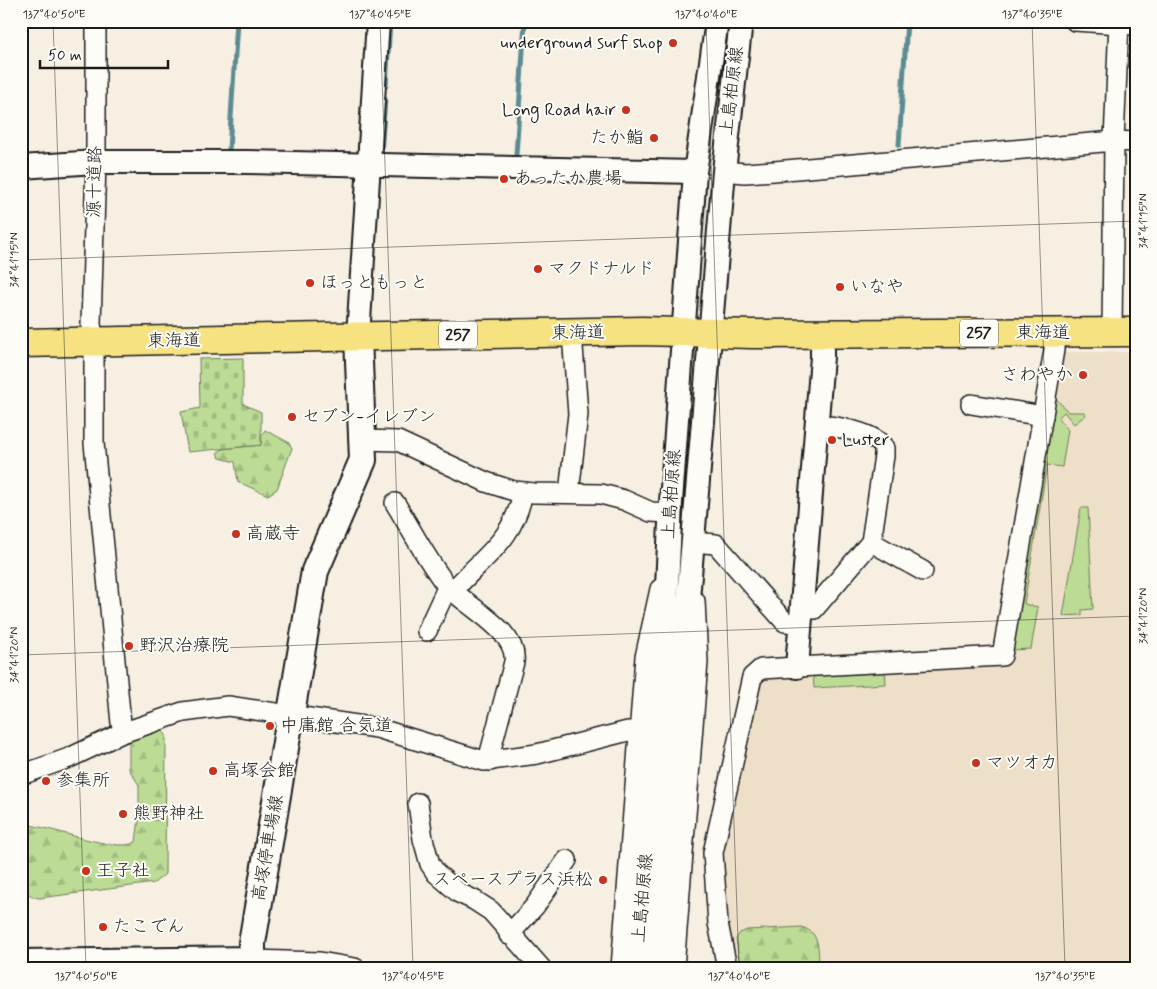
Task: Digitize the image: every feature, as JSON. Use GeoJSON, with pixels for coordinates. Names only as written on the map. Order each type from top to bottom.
{"type":"FeatureCollection","features":[{"type":"Feature","properties":{"kind":"highway","name":"東海道"},"geometry":{"type":"LineString","coordinates":[[21,343],[572,333],[1124,332]]}},
{"type":"Feature","properties":{"kind":"main road","name":"高塚停車場線"},"geometry":{"type":"LineString","coordinates":[[252,960],[252,943],[316,572],[363,460],[358,337]]}},
{"type":"Feature","properties":{"kind":"main road"},"geometry":{"type":"LineString","coordinates":[[21,963],[252,960]]}},
{"type":"Feature","properties":{"kind":"street","name":"源十道路"},"geometry":{"type":"LineString","coordinates":[[96,21],[96,162],[91,324],[94,342],[94,443],[121,723],[124,732]]}},
{"type":"Feature","properties":{"kind":"street"},"geometry":{"type":"LineString","coordinates":[[358,337],[378,21]]}},
{"type":"Feature","properties":{"kind":"street","name":"上島柏原線"},"geometry":{"type":"LineString","coordinates":[[658,968],[659,825],[670,513],[695,172],[717,21]]}},
{"type":"Feature","properties":{"kind":"street","name":"上島柏原線"},"geometry":{"type":"LineString","coordinates":[[638,968],[659,825],[691,552],[724,171],[741,21]]}},
{"type":"Feature","properties":{"kind":"street"},"geometry":{"type":"LineString","coordinates":[[1075,21],[1125,23],[1114,141],[1124,332]]}},
{"type":"Feature","properties":{"kind":"street"},"geometry":{"type":"LineString","coordinates":[[724,171],[745,173],[774,171],[1114,141],[1136,142]]}},
{"type":"Feature","properties":{"kind":"street"},"geometry":{"type":"LineString","coordinates":[[21,167],[96,162],[369,164],[695,172]]}},
{"type":"Feature","properties":{"kind":"street"},"geometry":{"type":"LineString","coordinates":[[570,493],[578,414],[572,333]]}},
{"type":"Feature","properties":{"kind":"street"},"geometry":{"type":"LineString","coordinates":[[797,667],[817,425],[822,333]]}},
{"type":"Feature","properties":{"kind":"street"},"geometry":{"type":"LineString","coordinates":[[727,968],[718,923],[713,853],[752,677],[761,669],[1002,656],[1054,350],[1054,333]]}},
{"type":"Feature","properties":{"kind":"street"},"geometry":{"type":"LineString","coordinates":[[971,404],[1043,416]]}},
{"type":"Feature","properties":{"kind":"street"},"geometry":{"type":"LineString","coordinates":[[674,968],[698,662],[697,615],[691,552],[716,544],[785,622],[814,609],[871,542],[884,448],[880,441],[874,437],[817,425]]}},
{"type":"Feature","properties":{"kind":"street"},"geometry":{"type":"LineString","coordinates":[[363,440],[398,441],[486,482],[523,492],[601,494],[624,500],[651,512],[670,513]]}},
{"type":"Feature","properties":{"kind":"street"},"geometry":{"type":"LineString","coordinates":[[427,631],[445,592],[451,590],[501,543],[521,502],[523,492]]}},
{"type":"Feature","properties":{"kind":"street"},"geometry":{"type":"LineString","coordinates":[[395,503],[451,590],[507,636],[514,648],[514,662],[490,753],[490,761]]}},
{"type":"Feature","properties":{"kind":"street"},"geometry":{"type":"LineString","coordinates":[[871,542],[923,571]]}},
{"type":"Feature","properties":{"kind":"street"},"geometry":{"type":"LineString","coordinates":[[621,968],[645,657],[668,560]]}},
{"type":"Feature","properties":{"kind":"street"},"geometry":{"type":"LineString","coordinates":[[21,775],[69,758],[124,732],[183,712],[218,707],[238,707],[377,728],[476,759],[490,761],[569,747],[628,731],[640,732]]}},
{"type":"Feature","properties":{"kind":"street"},"geometry":{"type":"LineString","coordinates":[[418,803],[420,828],[433,869],[459,893],[491,911],[510,935],[541,968]]}},
{"type":"Feature","properties":{"kind":"street"},"geometry":{"type":"LineString","coordinates":[[510,935],[535,906],[567,860]]}},
{"type":"Feature","properties":{"kind":"street"},"geometry":{"type":"LineString","coordinates":[[252,960],[320,962],[355,968]]}},
{"type":"Feature","properties":{"kind":"shaded area"},"geometry":{"type":"Polygon","coordinates":[[[1060,352],[1136,352],[1136,968],[736,968],[727,921],[722,854],[760,680],[767,674],[1008,661],[1060,352]]]}},
{"type":"Feature","properties":{"kind":"green space"},"geometry":{"type":"Polygon","coordinates":[[[243,358],[243,404],[261,412],[261,445],[188,452],[181,412],[200,408],[199,359],[243,358]]]}},
{"type":"Feature","properties":{"kind":"green space"},"geometry":{"type":"Polygon","coordinates":[[[1053,395],[1068,412],[1084,412],[1086,415],[1074,424],[1064,412],[1058,418],[1068,430],[1062,467],[1047,465],[1024,604],[1038,607],[1031,649],[1010,650],[1053,395]]]}},
{"type":"Feature","properties":{"kind":"green space"},"geometry":{"type":"Polygon","coordinates":[[[265,430],[288,442],[292,448],[277,489],[268,495],[238,482],[235,462],[220,458],[217,453],[223,449],[261,445],[262,434],[265,430]]]}},
{"type":"Feature","properties":{"kind":"green space"},"geometry":{"type":"Polygon","coordinates":[[[1081,508],[1088,508],[1093,609],[1082,610],[1082,615],[1063,616],[1081,508]]]}},
{"type":"Feature","properties":{"kind":"green space"},"geometry":{"type":"Polygon","coordinates":[[[885,668],[886,684],[814,688],[813,672],[885,668]]]}},
{"type":"Feature","properties":{"kind":"green space"},"geometry":{"type":"Polygon","coordinates":[[[161,729],[166,735],[165,874],[154,883],[40,898],[29,894],[24,884],[23,833],[28,825],[115,845],[127,845],[136,842],[139,818],[139,785],[129,769],[129,742],[131,739],[161,729]]]}},
{"type":"Feature","properties":{"kind":"green space"},"geometry":{"type":"Polygon","coordinates":[[[801,927],[807,929],[815,937],[818,948],[819,968],[741,968],[736,939],[740,933],[747,930],[801,927]]]}},
{"type":"Feature","properties":{"kind":"waterway"},"geometry":{"type":"LineString","coordinates":[[229,150],[237,21]]}},
{"type":"Feature","properties":{"kind":"waterway"},"geometry":{"type":"LineString","coordinates":[[386,86],[390,21]]}},
{"type":"Feature","properties":{"kind":"waterway"},"geometry":{"type":"LineString","coordinates":[[516,155],[525,21]]}},
{"type":"Feature","properties":{"kind":"waterway"},"geometry":{"type":"LineString","coordinates":[[899,145],[907,21]]}},
{"type":"Feature","properties":{"kind":"waterway"},"geometry":{"type":"LineString","coordinates":[[381,153],[385,99]]}},
{"type":"Feature","properties":{"kind":"place","name":"underground surf shop"},"geometry":{"type":"Point","coordinates":[673,43]}},
{"type":"Feature","properties":{"kind":"place","name":"Long Road hair"},"geometry":{"type":"Point","coordinates":[626,110]}},
{"type":"Feature","properties":{"kind":"place","name":"たか鮨"},"geometry":{"type":"Point","coordinates":[654,138]}},
{"type":"Feature","properties":{"kind":"place","name":"あったか農場"},"geometry":{"type":"Point","coordinates":[504,179]}},
{"type":"Feature","properties":{"kind":"place","name":"マクドナルド"},"geometry":{"type":"Point","coordinates":[538,269]}},
{"type":"Feature","properties":{"kind":"place","name":"ほっともっと"},"geometry":{"type":"Point","coordinates":[310,283]}},
{"type":"Feature","properties":{"kind":"place","name":"いなや"},"geometry":{"type":"Point","coordinates":[840,287]}},
{"type":"Feature","properties":{"kind":"place","name":"さわやか"},"geometry":{"type":"Point","coordinates":[1083,375]}},
{"type":"Feature","properties":{"kind":"place","name":"セブン-イレブン"},"geometry":{"type":"Point","coordinates":[292,417]}},
{"type":"Feature","properties":{"kind":"place","name":"Luster"},"geometry":{"type":"Point","coordinates":[832,440]}},
{"type":"Feature","properties":{"kind":"place","name":"高蔵寺"},"geometry":{"type":"Point","coordinates":[236,534]}},
{"type":"Feature","properties":{"kind":"place","name":"野沢治療院"},"geometry":{"type":"Point","coordinates":[129,646]}},
{"type":"Feature","properties":{"kind":"place","name":"中庸館 合気道"},"geometry":{"type":"Point","coordinates":[270,726]}},
{"type":"Feature","properties":{"kind":"place","name":"マツオカ"},"geometry":{"type":"Point","coordinates":[976,763]}},
{"type":"Feature","properties":{"kind":"place","name":"高塚会館"},"geometry":{"type":"Point","coordinates":[213,771]}},
{"type":"Feature","properties":{"kind":"place","name":"参集所"},"geometry":{"type":"Point","coordinates":[46,781]}},
{"type":"Feature","properties":{"kind":"place","name":"熊野神社"},"geometry":{"type":"Point","coordinates":[123,814]}},
{"type":"Feature","properties":{"kind":"place","name":"王子社"},"geometry":{"type":"Point","coordinates":[86,871]}},
{"type":"Feature","properties":{"kind":"place","name":"スペースプラス浜松"},"geometry":{"type":"Point","coordinates":[603,880]}},
{"type":"Feature","properties":{"kind":"place","name":"たこでん"},"geometry":{"type":"Point","coordinates":[103,927]}}]}
